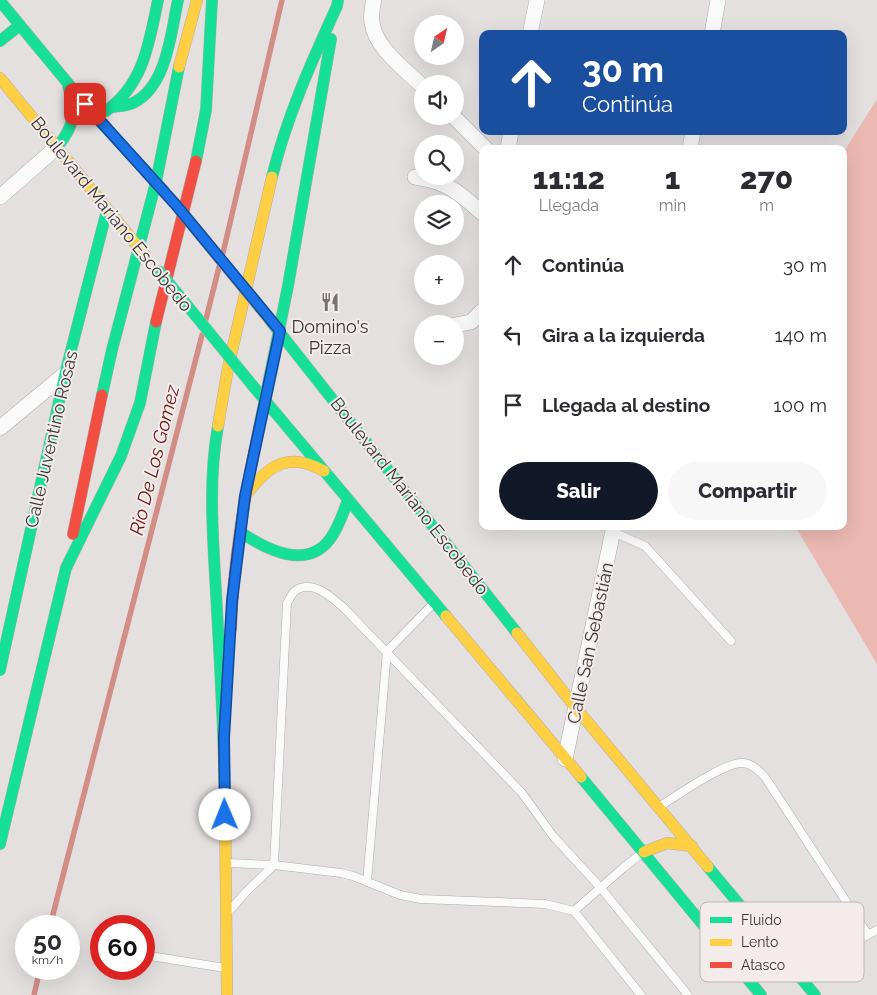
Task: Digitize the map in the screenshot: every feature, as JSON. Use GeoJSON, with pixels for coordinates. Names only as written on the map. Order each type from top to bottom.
{"type":"FeatureCollection","features":[{"type":"Feature","properties":{"kind":"main road"},"geometry":{"type":"LineString","coordinates":[[114,107],[131,88],[141,69],[158,0]]}},
{"type":"Feature","properties":{"kind":"main road"},"geometry":{"type":"LineString","coordinates":[[95,116],[114,107],[132,103],[143,96],[152,86],[165,58],[178,0]]}},
{"type":"Feature","properties":{"kind":"main road"},"geometry":{"type":"LineString","coordinates":[[0,844],[66,568],[112,350],[156,182],[179,66],[196,0]]}},
{"type":"Feature","properties":{"kind":"main road"},"geometry":{"type":"LineString","coordinates":[[66,568],[121,456],[140,403],[156,324],[198,155],[206,110],[212,0]]}},
{"type":"Feature","properties":{"kind":"main road","name":"Boulevard Mariano Escobedo"},"geometry":{"type":"LineString","coordinates":[[0,1],[95,116],[176,205],[280,331],[576,708],[739,902]]}},
{"type":"Feature","properties":{"kind":"main road"},"geometry":{"type":"LineString","coordinates":[[224,738],[232,601],[245,496],[264,399],[280,331],[338,3]]}},
{"type":"Feature","properties":{"kind":"main road"},"geometry":{"type":"LineString","coordinates":[[227,995],[224,738],[211,496],[213,454],[228,368],[273,174],[288,121],[303,80],[338,3]]}},
{"type":"Feature","properties":{"kind":"main road"},"geometry":{"type":"LineString","coordinates":[[0,41],[20,25]]}},
{"type":"Feature","properties":{"kind":"main road","name":"Boulevard Mariano Escobedo"},"geometry":{"type":"LineString","coordinates":[[0,78],[253,386],[329,474],[348,500],[700,920]]}},
{"type":"Feature","properties":{"kind":"main road"},"geometry":{"type":"LineString","coordinates":[[57,147],[69,133],[74,119],[73,105],[67,82]]}},
{"type":"Feature","properties":{"kind":"main road","name":"Calle Juventino Rosas"},"geometry":{"type":"LineString","coordinates":[[0,670],[65,374],[107,210]]}},
{"type":"Feature","properties":{"kind":"main road"},"geometry":{"type":"LineString","coordinates":[[288,286],[294,318]]}},
{"type":"Feature","properties":{"kind":"main road"},"geometry":{"type":"LineString","coordinates":[[302,342],[319,380]]}},
{"type":"Feature","properties":{"kind":"main road"},"geometry":{"type":"LineString","coordinates":[[245,496],[258,477],[281,463],[291,461],[310,463],[329,474]]}},
{"type":"Feature","properties":{"kind":"main road"},"geometry":{"type":"LineString","coordinates":[[240,532],[276,552],[289,555],[312,553],[320,549],[332,536],[348,500]]}},
{"type":"Feature","properties":{"kind":"main road"},"geometry":{"type":"LineString","coordinates":[[644,852],[662,843],[672,841],[692,846]]}},
{"type":"Feature","properties":{"kind":"main road","name":"Boulevard Mariano Escobedo"},"geometry":{"type":"LineString","coordinates":[[750,982],[761,995]]}},
{"type":"Feature","properties":{"kind":"main road","name":"Boulevard Mariano Escobedo"},"geometry":{"type":"LineString","coordinates":[[805,982],[815,995]]}},
{"type":"Feature","properties":{"kind":"street"},"geometry":{"type":"LineString","coordinates":[[374,0],[372,23],[378,38],[388,52],[414,78]]}},
{"type":"Feature","properties":{"kind":"street"},"geometry":{"type":"LineString","coordinates":[[531,30],[537,0]]}},
{"type":"Feature","properties":{"kind":"street"},"geometry":{"type":"LineString","coordinates":[[713,30],[718,0]]}},
{"type":"Feature","properties":{"kind":"street"},"geometry":{"type":"LineString","coordinates":[[462,125],[482,145]]}},
{"type":"Feature","properties":{"kind":"street"},"geometry":{"type":"LineString","coordinates":[[0,197],[57,147]]}},
{"type":"Feature","properties":{"kind":"street"},"geometry":{"type":"LineString","coordinates":[[444,185],[454,189],[479,210]]}},
{"type":"Feature","properties":{"kind":"street"},"geometry":{"type":"LineString","coordinates":[[464,323],[471,322],[479,314]]}},
{"type":"Feature","properties":{"kind":"street"},"geometry":{"type":"LineString","coordinates":[[0,428],[65,374]]}},
{"type":"Feature","properties":{"kind":"street","name":"Calle San Sebastián"},"geometry":{"type":"LineString","coordinates":[[565,759],[613,530]]}},
{"type":"Feature","properties":{"kind":"lane"},"geometry":{"type":"LineString","coordinates":[[615,530],[645,546],[731,641]]}},
{"type":"Feature","properties":{"kind":"lane"},"geometry":{"type":"LineString","coordinates":[[226,914],[274,865],[287,603],[294,592],[303,587],[315,588],[327,593],[344,608],[522,793],[553,836],[600,887],[688,995]]}},
{"type":"Feature","properties":{"kind":"lane"},"geometry":{"type":"LineString","coordinates":[[367,882],[387,651],[435,602]]}},
{"type":"Feature","properties":{"kind":"lane"},"geometry":{"type":"LineString","coordinates":[[659,807],[726,766],[741,762],[753,765],[765,777],[846,902]]}},
{"type":"Feature","properties":{"kind":"lane"},"geometry":{"type":"LineString","coordinates":[[574,911],[600,887],[644,852]]}},
{"type":"Feature","properties":{"kind":"lane"},"geometry":{"type":"LineString","coordinates":[[226,863],[274,865],[341,873],[400,895],[421,900],[545,904],[574,911],[641,995]]}},
{"type":"Feature","properties":{"kind":"lane"},"geometry":{"type":"LineString","coordinates":[[864,929],[868,935]]}},
{"type":"Feature","properties":{"kind":"lane"},"geometry":{"type":"LineString","coordinates":[[864,937],[877,930]]}},
{"type":"Feature","properties":{"kind":"lane"},"geometry":{"type":"LineString","coordinates":[[155,957],[227,968]]}},
{"type":"Feature","properties":{"kind":"shaded area"},"geometry":{"type":"Polygon","coordinates":[[[877,99],[877,664],[797,530],[847,530],[847,147],[877,99]]]}},
{"type":"Feature","properties":{"kind":"waterway","name":"Rio De Los Gomez"},"geometry":{"type":"LineString","coordinates":[[223,253],[282,0]]}},
{"type":"Feature","properties":{"kind":"waterway","name":"Rio De Los Gomez"},"geometry":{"type":"LineString","coordinates":[[206,319],[219,267]]}},
{"type":"Feature","properties":{"kind":"waterway","name":"Rio De Los Gomez"},"geometry":{"type":"LineString","coordinates":[[53,915],[202,335]]}},
{"type":"Feature","properties":{"kind":"waterway","name":"Rio De Los Gomez"},"geometry":{"type":"LineString","coordinates":[[34,995],[37,980]]}},
{"type":"Feature","properties":{"kind":"traffic: fast"},"geometry":{"type":"LineString","coordinates":[[106,111],[119,100],[137,75],[148,47],[158,0]]}},
{"type":"Feature","properties":{"kind":"traffic: fast"},"geometry":{"type":"LineString","coordinates":[[114,107],[133,103],[153,85],[166,58],[178,0]]}},
{"type":"Feature","properties":{"kind":"traffic: fast"},"geometry":{"type":"LineString","coordinates":[[196,161],[206,110],[212,0]]}},
{"type":"Feature","properties":{"kind":"traffic: fast"},"geometry":{"type":"LineString","coordinates":[[272,177],[292,111],[338,0]]}},
{"type":"Feature","properties":{"kind":"traffic: fast"},"geometry":{"type":"LineString","coordinates":[[0,1],[95,116],[164,191]]}},
{"type":"Feature","properties":{"kind":"traffic: fast"},"geometry":{"type":"LineString","coordinates":[[0,41],[20,25]]}},
{"type":"Feature","properties":{"kind":"traffic: fast"},"geometry":{"type":"LineString","coordinates":[[259,428],[288,286],[331,39]]}},
{"type":"Feature","properties":{"kind":"traffic: fast"},"geometry":{"type":"LineString","coordinates":[[102,395],[156,182],[179,67]]}},
{"type":"Feature","properties":{"kind":"traffic: fast"},"geometry":{"type":"LineString","coordinates":[[57,147],[71,125],[73,111],[68,85]]}},
{"type":"Feature","properties":{"kind":"traffic: fast"},"geometry":{"type":"LineString","coordinates":[[0,670],[65,374],[107,210]]}},
{"type":"Feature","properties":{"kind":"traffic: fast"},"geometry":{"type":"LineString","coordinates":[[159,271],[253,386]]}},
{"type":"Feature","properties":{"kind":"traffic: fast"},"geometry":{"type":"LineString","coordinates":[[269,319],[517,633]]}},
{"type":"Feature","properties":{"kind":"traffic: fast"},"geometry":{"type":"LineString","coordinates":[[0,844],[66,568],[121,456],[140,403],[156,322]]}},
{"type":"Feature","properties":{"kind":"traffic: fast"},"geometry":{"type":"LineString","coordinates":[[253,386],[446,616]]}},
{"type":"Feature","properties":{"kind":"traffic: fast"},"geometry":{"type":"LineString","coordinates":[[218,426],[213,467],[212,509],[225,799]]}},
{"type":"Feature","properties":{"kind":"traffic: fast"},"geometry":{"type":"LineString","coordinates":[[240,532],[262,545],[286,554],[309,554],[320,549],[330,539],[348,500]]}},
{"type":"Feature","properties":{"kind":"traffic: fast"},"geometry":{"type":"LineString","coordinates":[[581,777],[700,921]]}},
{"type":"Feature","properties":{"kind":"traffic: fast"},"geometry":{"type":"LineString","coordinates":[[708,867],[737,902]]}},
{"type":"Feature","properties":{"kind":"traffic: fast"},"geometry":{"type":"LineString","coordinates":[[750,982],[761,995]]}},
{"type":"Feature","properties":{"kind":"traffic: fast"},"geometry":{"type":"LineString","coordinates":[[804,982],[815,995]]}},
{"type":"Feature","properties":{"kind":"traffic: slow"},"geometry":{"type":"LineString","coordinates":[[179,67],[197,0]]}},
{"type":"Feature","properties":{"kind":"traffic: slow"},"geometry":{"type":"LineString","coordinates":[[0,78],[145,255]]}},
{"type":"Feature","properties":{"kind":"traffic: slow"},"geometry":{"type":"LineString","coordinates":[[218,426],[228,368],[272,177]]}},
{"type":"Feature","properties":{"kind":"traffic: slow"},"geometry":{"type":"LineString","coordinates":[[176,205],[269,319]]}},
{"type":"Feature","properties":{"kind":"traffic: slow"},"geometry":{"type":"LineString","coordinates":[[246,495],[263,476],[280,464],[300,462],[324,471]]}},
{"type":"Feature","properties":{"kind":"traffic: slow"},"geometry":{"type":"LineString","coordinates":[[446,616],[581,777]]}},
{"type":"Feature","properties":{"kind":"traffic: slow"},"geometry":{"type":"LineString","coordinates":[[517,633],[576,708],[708,867]]}},
{"type":"Feature","properties":{"kind":"traffic: slow"},"geometry":{"type":"LineString","coordinates":[[225,799],[227,995]]}},
{"type":"Feature","properties":{"kind":"traffic: slow"},"geometry":{"type":"LineString","coordinates":[[644,852],[667,843],[692,846]]}},
{"type":"Feature","properties":{"kind":"traffic: jam"},"geometry":{"type":"LineString","coordinates":[[156,322],[196,161]]}},
{"type":"Feature","properties":{"kind":"traffic: jam"},"geometry":{"type":"LineString","coordinates":[[73,534],[102,395]]}},
{"type":"Feature","properties":{"kind":"traffic: jam"},"geometry":{"type":"LineString","coordinates":[[231,629],[234,578],[240,528],[259,428]]}},
{"type":"Feature","properties":{"kind":"place","name":"Domino's Pizza"},"geometry":{"type":"Point","coordinates":[330,302]}},
{"type":"Feature","properties":{"kind":"route"},"geometry":{"type":"LineString","coordinates":[[85,104],[176,205],[280,331],[264,399],[245,496],[232,601],[224,738],[225,815]]}}]}
